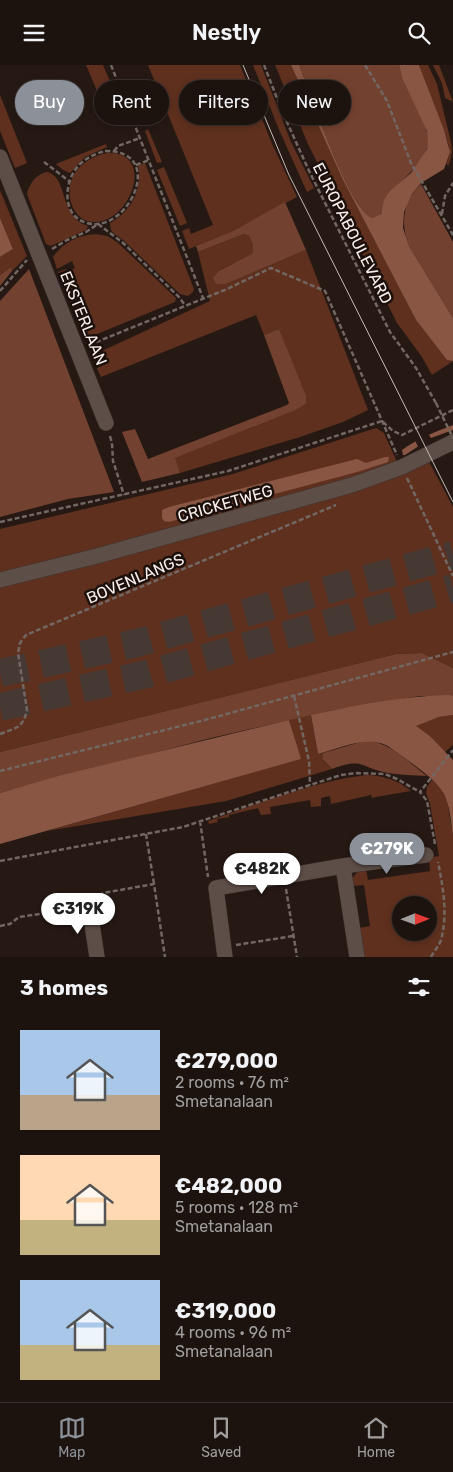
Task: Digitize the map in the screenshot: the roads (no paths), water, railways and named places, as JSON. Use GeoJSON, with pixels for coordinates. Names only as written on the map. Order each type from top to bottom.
{"type":"FeatureCollection","features":[{"type":"Feature","properties":{"kind":"street","name":"EKSTERLAAN"},"geometry":{"type":"LineString","coordinates":[[0,157],[106,423]]}},
{"type":"Feature","properties":{"kind":"street","name":"CRICKETWEG"},"geometry":{"type":"LineString","coordinates":[[0,580],[97,556],[352,485],[402,467],[453,442]]}},
{"type":"Feature","properties":{"kind":"street"},"geometry":{"type":"LineString","coordinates":[[225,952],[216,888],[343,866],[431,854]]}},
{"type":"Feature","properties":{"kind":"street"},"geometry":{"type":"LineString","coordinates":[[343,866],[357,957]]}},
{"type":"Feature","properties":{"kind":"street"},"geometry":{"type":"LineString","coordinates":[[64,908],[88,905],[97,957]]}},
{"type":"Feature","properties":{"kind":"tunnel"},"geometry":{"type":"LineString","coordinates":[[0,673],[137,643],[453,555]]}},
{"type":"Feature","properties":{"kind":"tunnel"},"geometry":{"type":"LineString","coordinates":[[0,707],[147,674],[453,588]]}},
{"type":"Feature","properties":{"kind":"tram line"},"geometry":{"type":"LineString","coordinates":[[243,65],[289,175],[453,502]]}}]}
